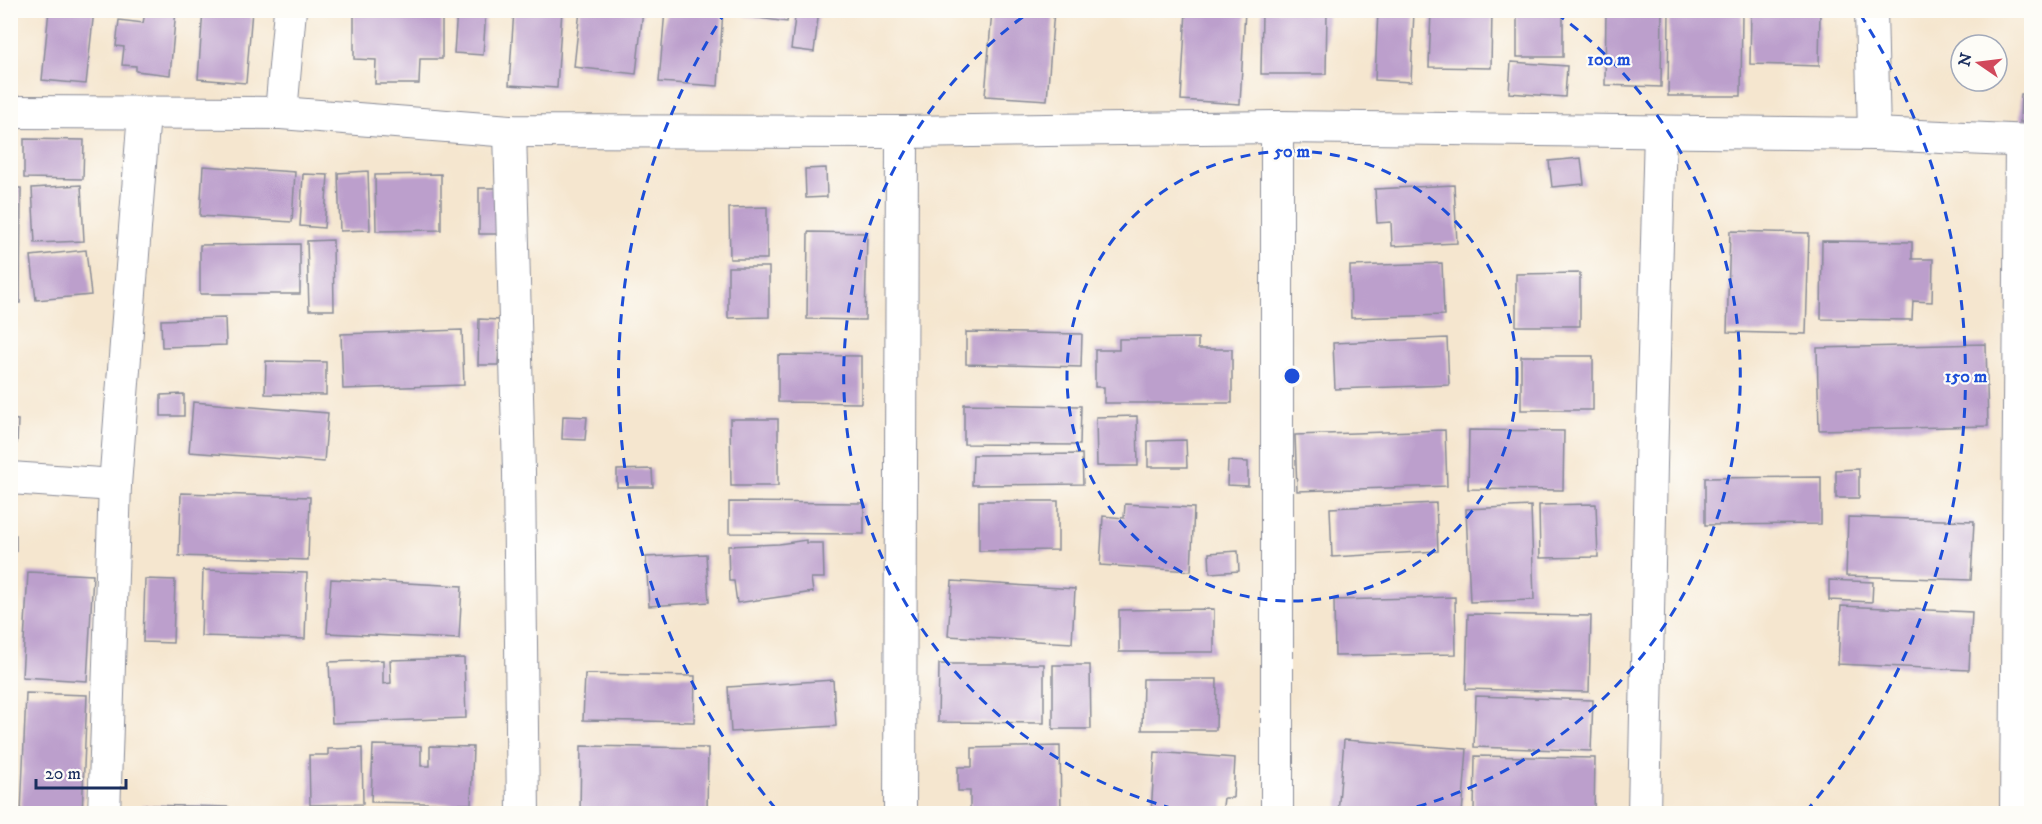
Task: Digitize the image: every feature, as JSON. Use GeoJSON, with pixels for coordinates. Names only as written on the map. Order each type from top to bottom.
{"type":"FeatureCollection","features":[{"type":"Feature","properties":{"kind":"street"},"geometry":{"type":"LineString","coordinates":[[281,113],[290,10]]}},
{"type":"Feature","properties":{"kind":"street"},"geometry":{"type":"LineString","coordinates":[[1871,10],[1874,134]]}},
{"type":"Feature","properties":{"kind":"street"},"geometry":{"type":"LineString","coordinates":[[10,112],[281,113],[510,131],[902,132],[1277,127],[1874,134],[2026,141],[2016,813]]}},
{"type":"Feature","properties":{"kind":"street"},"geometry":{"type":"LineString","coordinates":[[104,813],[115,485],[144,113]]}},
{"type":"Feature","properties":{"kind":"street"},"geometry":{"type":"LineString","coordinates":[[1277,127],[1277,813]]}},
{"type":"Feature","properties":{"kind":"street"},"geometry":{"type":"LineString","coordinates":[[510,131],[519,472],[523,813]]}},
{"type":"Feature","properties":{"kind":"street"},"geometry":{"type":"LineString","coordinates":[[1644,813],[1650,476],[1660,131]]}},
{"type":"Feature","properties":{"kind":"street"},"geometry":{"type":"LineString","coordinates":[[900,813],[902,132]]}},
{"type":"Feature","properties":{"kind":"street"},"geometry":{"type":"LineString","coordinates":[[10,478],[115,485]]}},
{"type":"Feature","properties":{"kind":"building"},"geometry":{"type":"Polygon","coordinates":[[[49,10],[94,10],[86,84],[42,80],[49,10]]]}},
{"type":"Feature","properties":{"kind":"building"},"geometry":{"type":"Polygon","coordinates":[[[139,10],[176,10],[170,75],[136,71],[136,66],[122,65],[124,47],[116,46],[119,20],[143,23],[145,13],[139,10]]]}},
{"type":"Feature","properties":{"kind":"building"},"geometry":{"type":"Polygon","coordinates":[[[203,10],[252,10],[246,83],[198,79],[203,10]]]}},
{"type":"Feature","properties":{"kind":"building"},"geometry":{"type":"Polygon","coordinates":[[[354,10],[442,10],[442,59],[420,59],[419,84],[375,84],[376,60],[354,59],[354,10]]]}},
{"type":"Feature","properties":{"kind":"building"},"geometry":{"type":"Polygon","coordinates":[[[457,10],[486,10],[483,55],[454,53],[457,10]]]}},
{"type":"Feature","properties":{"kind":"building"},"geometry":{"type":"Polygon","coordinates":[[[514,10],[562,10],[557,88],[509,85],[514,10]]]}},
{"type":"Feature","properties":{"kind":"building"},"geometry":{"type":"Polygon","coordinates":[[[580,10],[643,10],[636,74],[574,67],[580,10]]]}},
{"type":"Feature","properties":{"kind":"building"},"geometry":{"type":"Polygon","coordinates":[[[665,10],[723,10],[718,86],[659,82],[665,10]]]}},
{"type":"Feature","properties":{"kind":"building"},"geometry":{"type":"Polygon","coordinates":[[[744,10],[789,10],[787,22],[744,16],[744,10]]]}},
{"type":"Feature","properties":{"kind":"building"},"geometry":{"type":"Polygon","coordinates":[[[796,10],[819,10],[814,52],[791,49],[796,10]]]}},
{"type":"Feature","properties":{"kind":"building"},"geometry":{"type":"Polygon","coordinates":[[[992,10],[1054,10],[1047,100],[985,96],[992,10]]]}},
{"type":"Feature","properties":{"kind":"building"},"geometry":{"type":"Polygon","coordinates":[[[1186,10],[1245,10],[1240,104],[1181,100],[1186,10]]]}},
{"type":"Feature","properties":{"kind":"building"},"geometry":{"type":"Polygon","coordinates":[[[1262,10],[1327,10],[1326,74],[1261,74],[1262,10]]]}},
{"type":"Feature","properties":{"kind":"building"},"geometry":{"type":"Polygon","coordinates":[[[1378,10],[1414,10],[1411,82],[1375,80],[1378,10]]]}},
{"type":"Feature","properties":{"kind":"building"},"geometry":{"type":"Polygon","coordinates":[[[1431,10],[1492,10],[1491,68],[1429,67],[1431,10]]]}},
{"type":"Feature","properties":{"kind":"building"},"geometry":{"type":"Polygon","coordinates":[[[1517,10],[1563,10],[1563,57],[1517,57],[1517,10]]]}},
{"type":"Feature","properties":{"kind":"building"},"geometry":{"type":"Polygon","coordinates":[[[1606,10],[1662,10],[1661,87],[1605,85],[1606,10]]]}},
{"type":"Feature","properties":{"kind":"building"},"geometry":{"type":"Polygon","coordinates":[[[1669,10],[1742,10],[1741,96],[1668,96],[1669,10]]]}},
{"type":"Feature","properties":{"kind":"building"},"geometry":{"type":"Polygon","coordinates":[[[1751,10],[1820,10],[1819,66],[1750,64],[1751,10]]]}},
{"type":"Feature","properties":{"kind":"building"},"geometry":{"type":"Polygon","coordinates":[[[1511,62],[1567,66],[1565,97],[1509,93],[1511,62]]]}},
{"type":"Feature","properties":{"kind":"building"},"geometry":{"type":"Polygon","coordinates":[[[2021,94],[2032,94],[2032,122],[2020,122],[2021,94]]]}},
{"type":"Feature","properties":{"kind":"building"},"geometry":{"type":"Polygon","coordinates":[[[24,139],[84,140],[83,179],[24,178],[24,139]]]}},
{"type":"Feature","properties":{"kind":"building"},"geometry":{"type":"Polygon","coordinates":[[[1581,158],[1584,184],[1552,187],[1549,161],[1581,158]]]}},
{"type":"Feature","properties":{"kind":"building"},"geometry":{"type":"Polygon","coordinates":[[[203,166],[295,172],[292,222],[200,216],[203,166]]]}},
{"type":"Feature","properties":{"kind":"building"},"geometry":{"type":"Polygon","coordinates":[[[826,168],[827,197],[806,198],[805,169],[826,168]]]}},
{"type":"Feature","properties":{"kind":"building"},"geometry":{"type":"Polygon","coordinates":[[[368,171],[370,230],[340,231],[338,173],[368,171]]]}},
{"type":"Feature","properties":{"kind":"building"},"geometry":{"type":"Polygon","coordinates":[[[303,174],[328,175],[324,228],[300,226],[303,174]]]}},
{"type":"Feature","properties":{"kind":"building"},"geometry":{"type":"Polygon","coordinates":[[[441,174],[441,230],[376,231],[375,175],[441,174]]]}},
{"type":"Feature","properties":{"kind":"building"},"geometry":{"type":"Polygon","coordinates":[[[81,185],[84,241],[35,243],[32,188],[81,185]]]}},
{"type":"Feature","properties":{"kind":"building"},"geometry":{"type":"Polygon","coordinates":[[[1454,185],[1457,243],[1392,246],[1391,222],[1377,223],[1375,189],[1454,185]]]}},
{"type":"Feature","properties":{"kind":"building"},"geometry":{"type":"Polygon","coordinates":[[[10,188],[21,188],[20,303],[10,303],[10,188]]]}},
{"type":"Feature","properties":{"kind":"building"},"geometry":{"type":"Polygon","coordinates":[[[479,188],[499,188],[499,234],[479,234],[479,188]]]}},
{"type":"Feature","properties":{"kind":"building"},"geometry":{"type":"Polygon","coordinates":[[[767,207],[767,259],[730,259],[729,208],[767,207]]]}},
{"type":"Feature","properties":{"kind":"building"},"geometry":{"type":"Polygon","coordinates":[[[1730,231],[1809,233],[1806,334],[1727,332],[1730,231]]]}},
{"type":"Feature","properties":{"kind":"building"},"geometry":{"type":"Polygon","coordinates":[[[808,232],[867,233],[865,320],[807,319],[808,232]]]}},
{"type":"Feature","properties":{"kind":"building"},"geometry":{"type":"Polygon","coordinates":[[[333,240],[334,310],[309,310],[307,241],[333,240]]]}},
{"type":"Feature","properties":{"kind":"building"},"geometry":{"type":"Polygon","coordinates":[[[1822,241],[1912,242],[1912,259],[1933,259],[1932,302],[1913,301],[1912,320],[1821,319],[1822,241]]]}},
{"type":"Feature","properties":{"kind":"building"},"geometry":{"type":"Polygon","coordinates":[[[300,244],[300,294],[200,294],[200,245],[300,244]]]}},
{"type":"Feature","properties":{"kind":"building"},"geometry":{"type":"Polygon","coordinates":[[[86,250],[91,295],[36,300],[31,256],[86,250]]]}},
{"type":"Feature","properties":{"kind":"building"},"geometry":{"type":"Polygon","coordinates":[[[1442,263],[1444,315],[1351,318],[1350,266],[1442,263]]]}},
{"type":"Feature","properties":{"kind":"building"},"geometry":{"type":"Polygon","coordinates":[[[728,267],[769,267],[769,317],[728,318],[728,267]]]}},
{"type":"Feature","properties":{"kind":"building"},"geometry":{"type":"Polygon","coordinates":[[[1580,273],[1580,326],[1516,326],[1516,274],[1580,273]]]}},
{"type":"Feature","properties":{"kind":"building"},"geometry":{"type":"Polygon","coordinates":[[[225,318],[226,345],[162,347],[161,320],[225,318]]]}},
{"type":"Feature","properties":{"kind":"building"},"geometry":{"type":"Polygon","coordinates":[[[479,319],[500,320],[498,365],[478,365],[479,319]]]}},
{"type":"Feature","properties":{"kind":"building"},"geometry":{"type":"Polygon","coordinates":[[[462,330],[464,385],[343,389],[341,334],[462,330]]]}},
{"type":"Feature","properties":{"kind":"building"},"geometry":{"type":"Polygon","coordinates":[[[966,332],[1082,334],[1081,367],[966,364],[966,332]]]}},
{"type":"Feature","properties":{"kind":"building"},"geometry":{"type":"Polygon","coordinates":[[[1198,338],[1198,349],[1232,349],[1232,403],[1104,403],[1104,387],[1095,387],[1095,350],[1119,350],[1119,339],[1198,338]]]}},
{"type":"Feature","properties":{"kind":"building"},"geometry":{"type":"Polygon","coordinates":[[[1447,338],[1449,385],[1335,389],[1333,343],[1447,338]]]}},
{"type":"Feature","properties":{"kind":"building"},"geometry":{"type":"Polygon","coordinates":[[[1986,344],[1988,426],[1819,430],[1817,348],[1986,344]]]}},
{"type":"Feature","properties":{"kind":"building"},"geometry":{"type":"Polygon","coordinates":[[[778,355],[861,356],[861,403],[778,402],[778,355]]]}},
{"type":"Feature","properties":{"kind":"building"},"geometry":{"type":"Polygon","coordinates":[[[1521,356],[1593,356],[1593,410],[1521,410],[1521,356]]]}},
{"type":"Feature","properties":{"kind":"building"},"geometry":{"type":"Polygon","coordinates":[[[266,361],[326,362],[326,395],[265,394],[266,361]]]}},
{"type":"Feature","properties":{"kind":"building"},"geometry":{"type":"Polygon","coordinates":[[[184,394],[184,416],[161,416],[161,395],[184,394]]]}},
{"type":"Feature","properties":{"kind":"building"},"geometry":{"type":"Polygon","coordinates":[[[193,402],[328,413],[324,462],[189,452],[193,402]]]}},
{"type":"Feature","properties":{"kind":"building"},"geometry":{"type":"Polygon","coordinates":[[[964,404],[1081,406],[1080,445],[964,444],[964,404]]]}},
{"type":"Feature","properties":{"kind":"building"},"geometry":{"type":"Polygon","coordinates":[[[563,416],[587,417],[585,440],[562,439],[563,416]]]}},
{"type":"Feature","properties":{"kind":"building"},"geometry":{"type":"Polygon","coordinates":[[[1137,416],[1138,466],[1097,466],[1096,417],[1137,416]]]}},
{"type":"Feature","properties":{"kind":"building"},"geometry":{"type":"Polygon","coordinates":[[[10,419],[18,420],[17,443],[10,443],[10,419]]]}},
{"type":"Feature","properties":{"kind":"building"},"geometry":{"type":"Polygon","coordinates":[[[730,419],[778,419],[778,486],[731,486],[730,419]]]}},
{"type":"Feature","properties":{"kind":"building"},"geometry":{"type":"Polygon","coordinates":[[[1445,430],[1447,486],[1297,491],[1295,435],[1445,430]]]}},
{"type":"Feature","properties":{"kind":"building"},"geometry":{"type":"Polygon","coordinates":[[[1469,430],[1564,431],[1563,490],[1468,489],[1469,430]]]}},
{"type":"Feature","properties":{"kind":"building"},"geometry":{"type":"Polygon","coordinates":[[[1186,440],[1187,467],[1148,467],[1148,441],[1186,440]]]}},
{"type":"Feature","properties":{"kind":"building"},"geometry":{"type":"Polygon","coordinates":[[[1082,454],[1083,484],[972,485],[973,455],[1082,454]]]}},
{"type":"Feature","properties":{"kind":"building"},"geometry":{"type":"Polygon","coordinates":[[[1228,461],[1248,462],[1248,486],[1227,485],[1228,461]]]}},
{"type":"Feature","properties":{"kind":"building"},"geometry":{"type":"Polygon","coordinates":[[[652,469],[653,487],[617,487],[617,470],[652,469]]]}},
{"type":"Feature","properties":{"kind":"building"},"geometry":{"type":"Polygon","coordinates":[[[1859,469],[1859,498],[1836,498],[1836,470],[1859,469]]]}},
{"type":"Feature","properties":{"kind":"building"},"geometry":{"type":"Polygon","coordinates":[[[1821,477],[1821,524],[1705,525],[1705,478],[1821,477]]]}},
{"type":"Feature","properties":{"kind":"building"},"geometry":{"type":"Polygon","coordinates":[[[181,493],[310,497],[308,560],[179,556],[181,493]]]}},
{"type":"Feature","properties":{"kind":"building"},"geometry":{"type":"Polygon","coordinates":[[[979,501],[1058,501],[1058,550],[979,551],[979,501]]]}},
{"type":"Feature","properties":{"kind":"building"},"geometry":{"type":"Polygon","coordinates":[[[729,502],[864,503],[864,534],[729,533],[729,502]]]}},
{"type":"Feature","properties":{"kind":"building"},"geometry":{"type":"Polygon","coordinates":[[[1436,503],[1438,551],[1332,557],[1330,508],[1436,503]]]}},
{"type":"Feature","properties":{"kind":"building"},"geometry":{"type":"Polygon","coordinates":[[[1125,504],[1194,508],[1191,571],[1100,565],[1103,516],[1124,518],[1125,504]]]}},
{"type":"Feature","properties":{"kind":"building"},"geometry":{"type":"Polygon","coordinates":[[[1596,504],[1598,557],[1540,558],[1539,505],[1596,504]]]}},
{"type":"Feature","properties":{"kind":"building"},"geometry":{"type":"Polygon","coordinates":[[[1531,506],[1534,600],[1470,602],[1466,509],[1531,506]]]}},
{"type":"Feature","properties":{"kind":"building"},"geometry":{"type":"Polygon","coordinates":[[[1848,517],[1974,521],[1971,580],[1846,576],[1848,517]]]}},
{"type":"Feature","properties":{"kind":"building"},"geometry":{"type":"Polygon","coordinates":[[[10,535],[16,535],[16,552],[10,552],[10,535]]]}},
{"type":"Feature","properties":{"kind":"building"},"geometry":{"type":"Polygon","coordinates":[[[806,540],[806,543],[823,543],[824,578],[811,578],[813,592],[737,603],[734,581],[729,581],[728,546],[779,544],[806,540]]]}},
{"type":"Feature","properties":{"kind":"building"},"geometry":{"type":"Polygon","coordinates":[[[1238,551],[1239,571],[1210,573],[1209,553],[1238,551]]]}},
{"type":"Feature","properties":{"kind":"building"},"geometry":{"type":"Polygon","coordinates":[[[706,554],[709,602],[649,606],[646,557],[706,554]]]}},
{"type":"Feature","properties":{"kind":"building"},"geometry":{"type":"Polygon","coordinates":[[[10,565],[14,565],[12,606],[10,606],[10,565]]]}},
{"type":"Feature","properties":{"kind":"building"},"geometry":{"type":"Polygon","coordinates":[[[203,570],[307,573],[305,639],[201,636],[203,570]]]}},
{"type":"Feature","properties":{"kind":"building"},"geometry":{"type":"Polygon","coordinates":[[[28,572],[93,575],[87,681],[22,677],[28,572]]]}},
{"type":"Feature","properties":{"kind":"building"},"geometry":{"type":"Polygon","coordinates":[[[145,579],[175,580],[173,643],[143,642],[145,579]]]}},
{"type":"Feature","properties":{"kind":"building"},"geometry":{"type":"Polygon","coordinates":[[[331,579],[462,586],[459,639],[327,633],[331,579]]]}},
{"type":"Feature","properties":{"kind":"building"},"geometry":{"type":"Polygon","coordinates":[[[1829,580],[1873,582],[1872,602],[1829,600],[1829,580]]]}},
{"type":"Feature","properties":{"kind":"building"},"geometry":{"type":"Polygon","coordinates":[[[952,581],[1075,589],[1072,643],[948,636],[952,581]]]}},
{"type":"Feature","properties":{"kind":"building"},"geometry":{"type":"Polygon","coordinates":[[[1455,597],[1456,654],[1335,656],[1334,600],[1455,597]]]}},
{"type":"Feature","properties":{"kind":"building"},"geometry":{"type":"Polygon","coordinates":[[[1841,606],[1972,612],[1969,670],[1838,664],[1841,606]]]}},
{"type":"Feature","properties":{"kind":"building"},"geometry":{"type":"Polygon","coordinates":[[[1214,609],[1214,652],[1119,652],[1119,610],[1214,609]]]}},
{"type":"Feature","properties":{"kind":"building"},"geometry":{"type":"Polygon","coordinates":[[[1468,614],[1591,616],[1589,692],[1466,689],[1468,614]]]}},
{"type":"Feature","properties":{"kind":"building"},"geometry":{"type":"Polygon","coordinates":[[[464,658],[466,718],[332,723],[329,662],[383,660],[383,684],[391,683],[390,660],[464,658]]]}},
{"type":"Feature","properties":{"kind":"building"},"geometry":{"type":"Polygon","coordinates":[[[939,664],[1044,664],[1044,723],[938,722],[939,664]]]}},
{"type":"Feature","properties":{"kind":"building"},"geometry":{"type":"Polygon","coordinates":[[[1053,665],[1090,665],[1091,729],[1053,729],[1053,665]]]}},
{"type":"Feature","properties":{"kind":"building"},"geometry":{"type":"Polygon","coordinates":[[[585,674],[695,676],[694,722],[583,720],[585,674]]]}},
{"type":"Feature","properties":{"kind":"building"},"geometry":{"type":"Polygon","coordinates":[[[1143,679],[1217,679],[1216,730],[1142,730],[1143,679]]]}},
{"type":"Feature","properties":{"kind":"building"},"geometry":{"type":"Polygon","coordinates":[[[833,680],[836,726],[731,732],[728,687],[833,680]]]}},
{"type":"Feature","properties":{"kind":"building"},"geometry":{"type":"Polygon","coordinates":[[[26,693],[87,695],[82,814],[21,814],[26,693]]]}},
{"type":"Feature","properties":{"kind":"building"},"geometry":{"type":"Polygon","coordinates":[[[1476,696],[1593,700],[1591,751],[1474,747],[1476,696]]]}},
{"type":"Feature","properties":{"kind":"building"},"geometry":{"type":"Polygon","coordinates":[[[1344,740],[1467,749],[1462,814],[1338,814],[1344,740]]]}},
{"type":"Feature","properties":{"kind":"building"},"geometry":{"type":"Polygon","coordinates":[[[373,745],[421,746],[421,766],[430,766],[430,746],[473,747],[471,804],[371,802],[373,745]]]}},
{"type":"Feature","properties":{"kind":"building"},"geometry":{"type":"Polygon","coordinates":[[[581,746],[708,748],[707,814],[580,814],[581,746]]]}},
{"type":"Feature","properties":{"kind":"building"},"geometry":{"type":"Polygon","coordinates":[[[1060,746],[1061,811],[970,812],[970,791],[958,791],[958,767],[972,767],[972,748],[1060,746]]]}},
{"type":"Feature","properties":{"kind":"building"},"geometry":{"type":"Polygon","coordinates":[[[362,748],[363,804],[310,805],[309,755],[328,755],[328,749],[362,748]]]}},
{"type":"Feature","properties":{"kind":"building"},"geometry":{"type":"Polygon","coordinates":[[[1155,752],[1235,758],[1233,798],[1224,798],[1222,814],[1151,813],[1155,752]]]}},
{"type":"Feature","properties":{"kind":"building"},"geometry":{"type":"Polygon","coordinates":[[[1475,756],[1595,758],[1594,814],[1474,812],[1475,756]]]}},
{"type":"Feature","properties":{"kind":"building"},"geometry":{"type":"Polygon","coordinates":[[[143,805],[229,807],[229,814],[143,814],[143,805]]]}}]}
